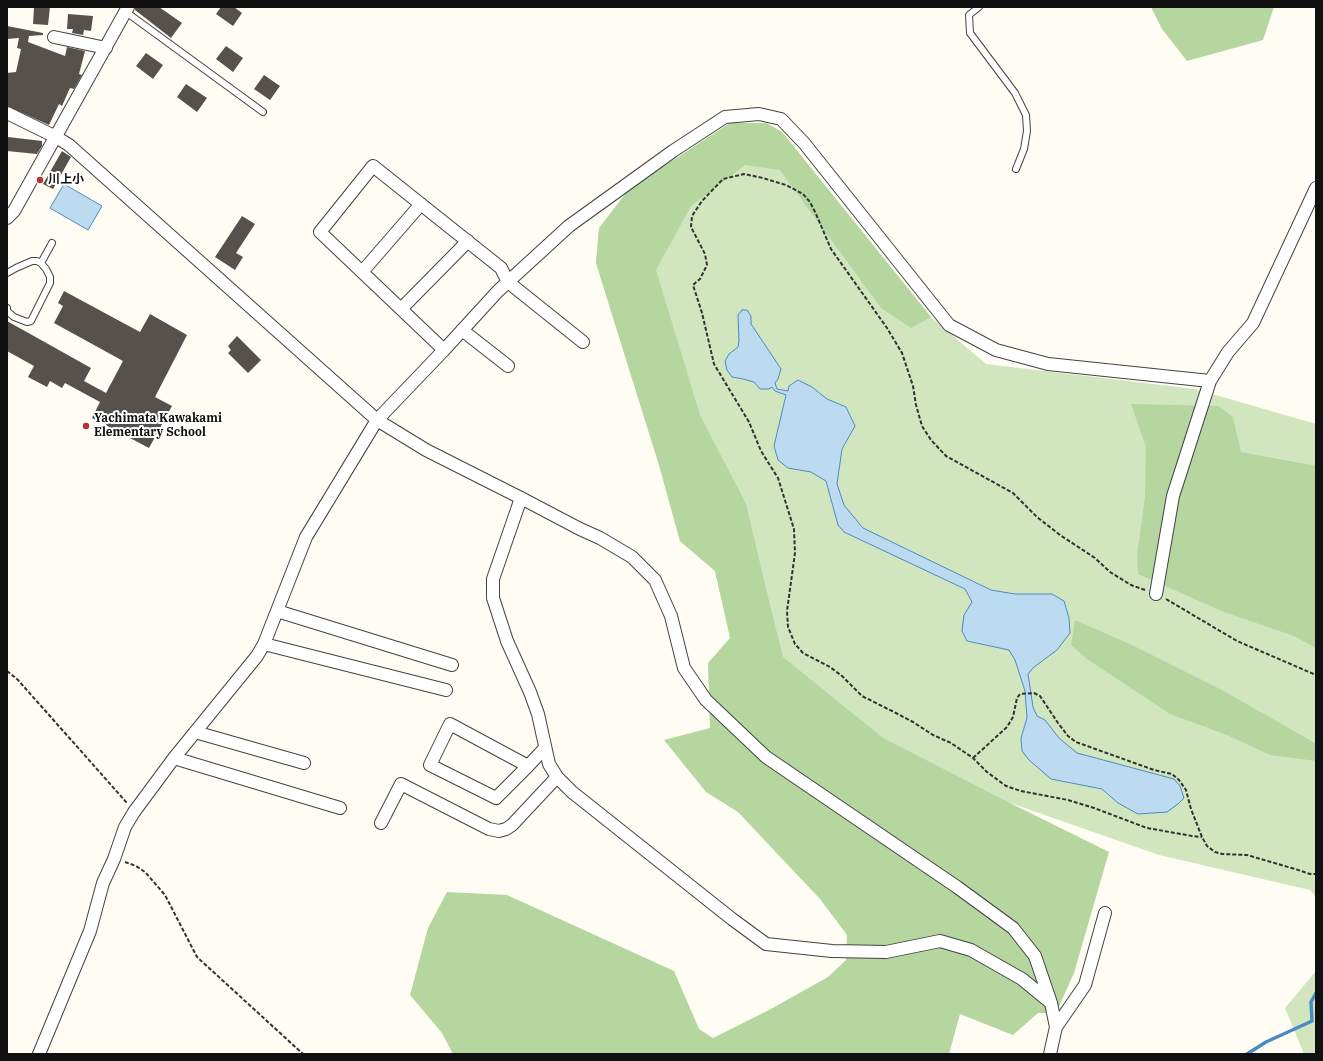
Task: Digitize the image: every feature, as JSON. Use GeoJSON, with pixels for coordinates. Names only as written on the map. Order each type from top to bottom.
{"type":"FeatureCollection","features":[{"type":"Feature","properties":{"kind":"street"},"geometry":{"type":"LineString","coordinates":[[7,218],[14,211],[127,9]]}},
{"type":"Feature","properties":{"kind":"street"},"geometry":{"type":"LineString","coordinates":[[54,37],[106,48]]}},
{"type":"Feature","properties":{"kind":"street"},"geometry":{"type":"LineString","coordinates":[[7,113],[69,145],[377,420],[426,450],[600,538],[632,558],[654,580],[671,616],[684,668],[706,700],[766,757],[957,886],[1013,928],[1035,956],[1051,1003],[1056,1027]]}},
{"type":"Feature","properties":{"kind":"street"},"geometry":{"type":"LineString","coordinates":[[39,1054],[90,931],[103,883],[114,859],[125,827],[134,812],[174,758],[257,656],[264,644],[306,537],[377,420],[508,282],[569,226],[673,151],[725,118],[759,114],[781,119],[804,143],[949,324],[996,350],[1048,364],[1210,381]]}},
{"type":"Feature","properties":{"kind":"street"},"geometry":{"type":"LineString","coordinates":[[444,350],[320,232],[373,166],[500,268],[508,282],[583,342]]}},
{"type":"Feature","properties":{"kind":"street"},"geometry":{"type":"LineString","coordinates":[[1156,594],[1173,496],[1210,381],[1228,352],[1253,323],[1316,188]]}},
{"type":"Feature","properties":{"kind":"street"},"geometry":{"type":"LineString","coordinates":[[362,272],[421,204]]}},
{"type":"Feature","properties":{"kind":"street"},"geometry":{"type":"LineString","coordinates":[[401,309],[468,242]]}},
{"type":"Feature","properties":{"kind":"street"},"geometry":{"type":"LineString","coordinates":[[462,330],[508,366]]}},
{"type":"Feature","properties":{"kind":"street"},"geometry":{"type":"LineString","coordinates":[[521,498],[494,579],[493,598],[507,641],[530,692],[538,714],[549,764],[557,777],[572,792],[732,919],[766,944],[832,951],[886,952],[940,941],[971,950],[1022,979],[1051,1003]]}},
{"type":"Feature","properties":{"kind":"street"},"geometry":{"type":"LineString","coordinates":[[276,611],[452,665]]}},
{"type":"Feature","properties":{"kind":"street"},"geometry":{"type":"LineString","coordinates":[[264,644],[446,690]]}},
{"type":"Feature","properties":{"kind":"street"},"geometry":{"type":"LineString","coordinates":[[528,766],[450,724],[430,765],[496,798],[528,766],[545,748]]}},
{"type":"Feature","properties":{"kind":"street"},"geometry":{"type":"LineString","coordinates":[[195,732],[304,763]]}},
{"type":"Feature","properties":{"kind":"street"},"geometry":{"type":"LineString","coordinates":[[174,758],[340,808]]}},
{"type":"Feature","properties":{"kind":"street"},"geometry":{"type":"LineString","coordinates":[[381,823],[401,784],[489,829],[499,831],[512,825],[557,777]]}},
{"type":"Feature","properties":{"kind":"street"},"geometry":{"type":"LineString","coordinates":[[1050,1054],[1056,1027],[1086,985],[1105,913]]}},
{"type":"Feature","properties":{"kind":"lane"},"geometry":{"type":"LineString","coordinates":[[979,7],[970,15],[970,33],[1015,93],[1026,115],[1027,131],[1024,149],[1016,169]]}},
{"type":"Feature","properties":{"kind":"lane"},"geometry":{"type":"LineString","coordinates":[[127,9],[264,112]]}},
{"type":"Feature","properties":{"kind":"lane"},"geometry":{"type":"LineString","coordinates":[[41,263],[52,243]]}},
{"type":"Feature","properties":{"kind":"lane"},"geometry":{"type":"LineString","coordinates":[[7,273],[32,261],[36,261],[41,263],[50,276],[50,283],[31,321],[27,322],[14,317],[7,310],[7,308]]}},
{"type":"Feature","properties":{"kind":"path"},"geometry":{"type":"LineString","coordinates":[[1202,837],[1147,828],[1081,804],[1020,791],[1006,786],[987,772],[973,758],[951,744],[933,735],[913,722],[862,696],[842,676],[830,667],[803,653],[795,644],[788,627],[788,612],[795,553],[794,529],[778,478],[761,451],[749,422],[714,364],[702,313],[693,285],[700,278],[707,265],[705,254],[691,227],[692,216],[702,201],[723,179],[744,174],[786,185],[803,194],[810,202],[831,249],[888,328],[902,353],[913,386],[916,405],[922,426],[931,440],[946,456],[1013,493],[1037,517],[1060,535],[1095,558],[1110,572],[1131,585],[1156,594],[1237,641],[1316,675]]}},
{"type":"Feature","properties":{"kind":"path"},"geometry":{"type":"LineString","coordinates":[[7,670],[18,680],[134,812]]}},
{"type":"Feature","properties":{"kind":"path"},"geometry":{"type":"LineString","coordinates":[[973,758],[1007,727],[1012,717],[1017,698],[1020,694],[1034,693],[1040,696],[1068,736],[1076,742],[1154,770],[1172,774],[1179,780],[1186,790],[1191,809],[1202,837],[1207,846],[1215,852],[1222,854],[1247,855],[1310,874],[1316,874]]}},
{"type":"Feature","properties":{"kind":"path"},"geometry":{"type":"LineString","coordinates":[[114,859],[136,866],[145,872],[165,895],[197,957],[303,1054]]}},
{"type":"Feature","properties":{"kind":"green space"},"geometry":{"type":"Polygon","coordinates":[[[1151,7],[1274,7],[1263,40],[1187,61],[1162,29],[1151,7]]]}},
{"type":"Feature","properties":{"kind":"green space"},"geometry":{"type":"Polygon","coordinates":[[[730,123],[766,123],[782,132],[931,317],[986,364],[1195,389],[1316,424],[1316,897],[1310,890],[1159,855],[839,743],[731,638],[715,571],[680,541],[659,465],[596,263],[599,228],[730,123]]]}},
{"type":"Feature","properties":{"kind":"green space"},"geometry":{"type":"Polygon","coordinates":[[[730,123],[766,123],[782,132],[931,317],[911,328],[881,308],[780,170],[745,165],[691,206],[656,270],[700,415],[746,504],[783,657],[883,738],[1109,852],[1074,973],[1056,1013],[1038,1013],[1013,1035],[960,1014],[949,1054],[453,1054],[442,1033],[410,995],[428,928],[447,892],[507,895],[674,971],[699,1029],[713,1038],[769,1010],[828,977],[846,960],[847,935],[820,899],[738,812],[706,792],[664,740],[710,728],[708,663],[730,638],[715,571],[680,541],[659,465],[596,263],[599,228],[629,189],[730,123]]]}},
{"type":"Feature","properties":{"kind":"green space"},"geometry":{"type":"Polygon","coordinates":[[[1131,404],[1218,406],[1233,417],[1241,452],[1316,466],[1316,648],[1294,636],[1224,612],[1138,574],[1137,555],[1145,497],[1146,447],[1131,404]]]}},
{"type":"Feature","properties":{"kind":"green space"},"geometry":{"type":"Polygon","coordinates":[[[1075,620],[1132,645],[1220,689],[1315,743],[1316,761],[1270,755],[1227,735],[1170,714],[1087,659],[1071,645],[1075,620]]]}},
{"type":"Feature","properties":{"kind":"green space"},"geometry":{"type":"Polygon","coordinates":[[[1316,971],[1316,1054],[1304,1054],[1285,1008],[1316,971]]]}},
{"type":"Feature","properties":{"kind":"water"},"geometry":{"type":"Polygon","coordinates":[[[64,184],[102,206],[88,230],[50,208],[64,184]]]}},
{"type":"Feature","properties":{"kind":"water"},"geometry":{"type":"Polygon","coordinates":[[[742,310],[747,310],[751,316],[751,324],[781,369],[775,383],[777,389],[788,391],[789,386],[798,380],[812,387],[827,399],[846,407],[855,426],[842,449],[837,484],[844,505],[863,528],[991,590],[1015,594],[1052,594],[1064,601],[1069,618],[1070,633],[1057,650],[1034,667],[1028,674],[1033,707],[1037,716],[1045,720],[1059,738],[1077,753],[1174,779],[1180,786],[1184,798],[1178,804],[1167,812],[1138,814],[1118,803],[1102,789],[1051,779],[1029,760],[1022,751],[1021,738],[1027,718],[1025,691],[1015,660],[1009,650],[967,641],[962,631],[964,615],[972,602],[965,589],[844,532],[838,525],[826,481],[811,472],[788,468],[778,460],[774,446],[786,395],[775,391],[772,387],[769,389],[760,389],[754,382],[732,377],[727,370],[725,361],[729,354],[738,347],[738,315],[742,310]]]}},
{"type":"Feature","properties":{"kind":"building"},"geometry":{"type":"Polygon","coordinates":[[[34,7],[50,7],[48,25],[33,24],[34,7]]]}},
{"type":"Feature","properties":{"kind":"building"},"geometry":{"type":"Polygon","coordinates":[[[135,7],[159,7],[182,23],[171,38],[135,10],[135,7]]]}},
{"type":"Feature","properties":{"kind":"building"},"geometry":{"type":"Polygon","coordinates":[[[221,7],[234,7],[242,13],[233,26],[216,14],[221,7]]]}},
{"type":"Feature","properties":{"kind":"building"},"geometry":{"type":"Polygon","coordinates":[[[68,14],[93,16],[91,31],[84,30],[83,35],[72,33],[73,29],[67,29],[68,14]]]}},
{"type":"Feature","properties":{"kind":"building"},"geometry":{"type":"Polygon","coordinates":[[[7,26],[43,33],[43,35],[29,36],[28,42],[65,56],[67,47],[85,51],[79,74],[82,75],[74,89],[70,88],[62,106],[59,104],[49,125],[7,106],[7,73],[16,72],[21,49],[17,48],[19,38],[7,39],[7,26]]]}},
{"type":"Feature","properties":{"kind":"building"},"geometry":{"type":"Polygon","coordinates":[[[226,46],[243,58],[233,72],[216,59],[226,46]]]}},
{"type":"Feature","properties":{"kind":"building"},"geometry":{"type":"Polygon","coordinates":[[[146,53],[163,65],[153,79],[136,66],[146,53]]]}},
{"type":"Feature","properties":{"kind":"building"},"geometry":{"type":"Polygon","coordinates":[[[264,75],[280,86],[270,100],[254,89],[264,75]]]}},
{"type":"Feature","properties":{"kind":"building"},"geometry":{"type":"Polygon","coordinates":[[[186,84],[207,98],[197,112],[177,97],[186,84]]]}},
{"type":"Feature","properties":{"kind":"building"},"geometry":{"type":"Polygon","coordinates":[[[8,137],[42,141],[42,146],[37,154],[7,151],[8,137]]]}},
{"type":"Feature","properties":{"kind":"building"},"geometry":{"type":"Polygon","coordinates":[[[62,151],[71,157],[53,189],[43,184],[62,151]]]}},
{"type":"Feature","properties":{"kind":"building"},"geometry":{"type":"Polygon","coordinates":[[[242,216],[255,224],[236,253],[243,257],[235,270],[215,257],[242,216]]]}},
{"type":"Feature","properties":{"kind":"building"},"geometry":{"type":"Polygon","coordinates":[[[64,291],[140,332],[150,314],[187,335],[155,397],[172,406],[149,448],[92,418],[100,402],[65,383],[62,388],[50,381],[47,387],[28,377],[34,366],[7,351],[7,321],[91,368],[84,381],[106,393],[123,361],[54,323],[63,306],[58,303],[64,291]]]}},
{"type":"Feature","properties":{"kind":"building"},"geometry":{"type":"Polygon","coordinates":[[[237,336],[261,360],[248,373],[228,353],[231,350],[228,346],[237,336]]]}},
{"type":"Feature","properties":{"kind":"waterway"},"geometry":{"type":"LineString","coordinates":[[1247,1054],[1266,1042],[1312,1021],[1311,1002],[1316,993]]}},
{"type":"Feature","properties":{"kind":"place","name":"川上小"},"geometry":{"type":"Point","coordinates":[40,180]}},
{"type":"Feature","properties":{"kind":"place","name":"Yachimata Kawakami Elementary School"},"geometry":{"type":"Point","coordinates":[86,426]}}]}
